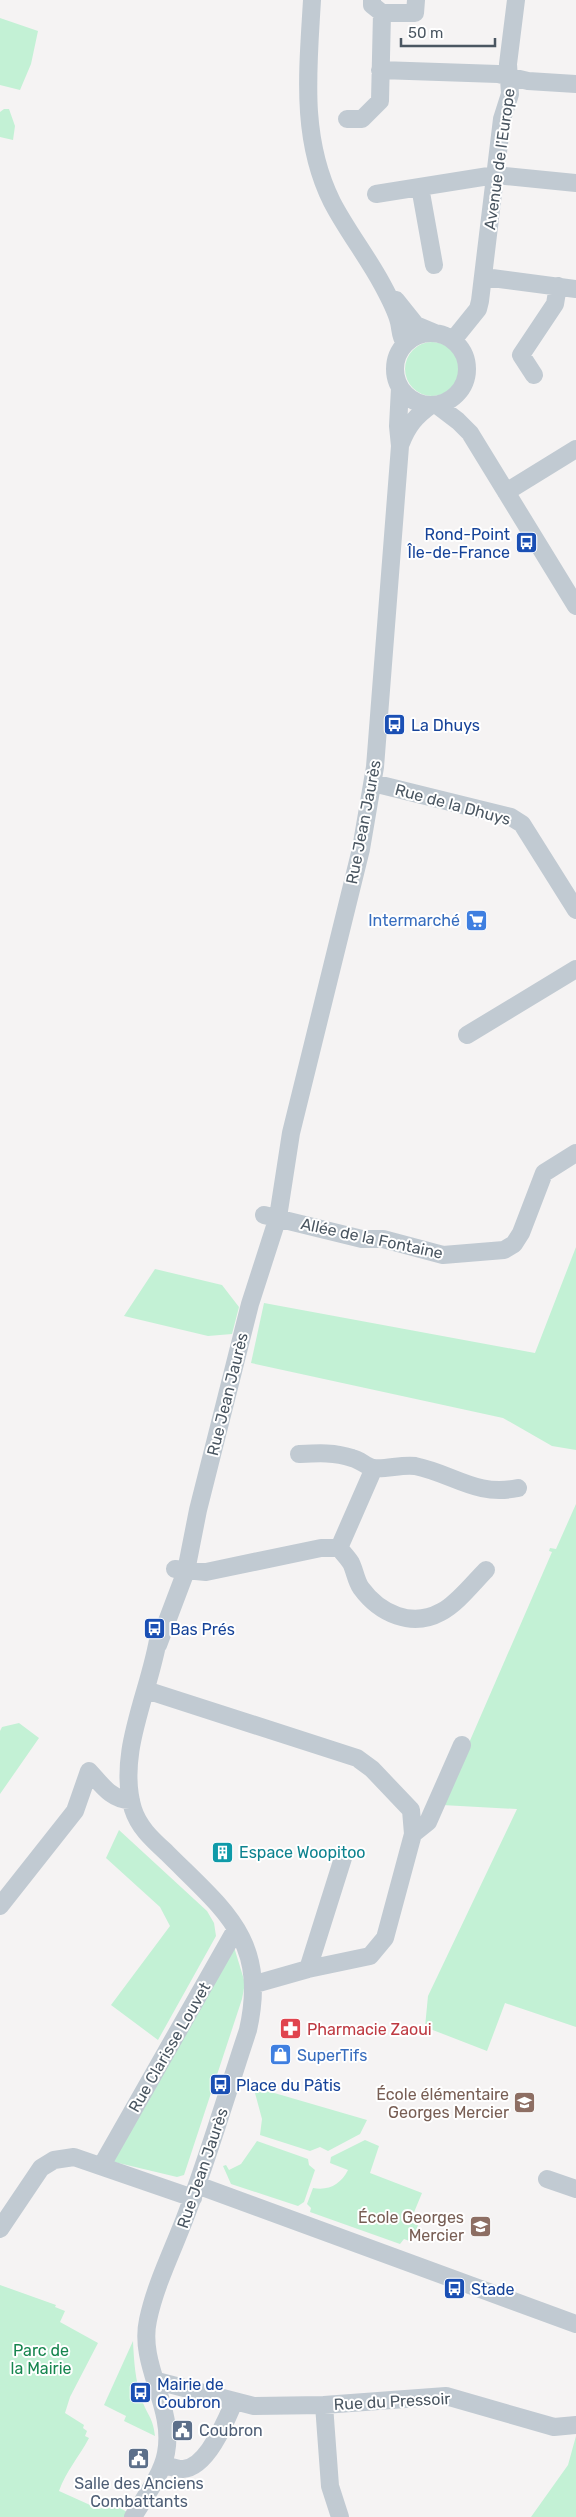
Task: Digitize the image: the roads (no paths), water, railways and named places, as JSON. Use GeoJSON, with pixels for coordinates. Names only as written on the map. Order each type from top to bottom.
{"type":"FeatureCollection","features":[{"type":"Feature","properties":{"kind":"street"},"geometry":{"type":"LineString","coordinates":[[312,0],[307,92],[313,149],[333,204],[381,282],[399,321],[400,337],[405,344]]}},
{"type":"Feature","properties":{"kind":"street"},"geometry":{"type":"LineString","coordinates":[[347,119],[362,119],[380,101],[377,6],[415,13],[416,0]]}},
{"type":"Feature","properties":{"kind":"street","name":"Avenue de l'Europe"},"geometry":{"type":"LineString","coordinates":[[453,340],[478,309],[484,277],[502,119],[510,94],[508,64],[516,0]]}},
{"type":"Feature","properties":{"kind":"street"},"geometry":{"type":"LineString","coordinates":[[380,70],[498,74],[528,81],[576,84]]}},
{"type":"Feature","properties":{"kind":"street"},"geometry":{"type":"LineString","coordinates":[[376,194],[495,175],[576,184]]}},
{"type":"Feature","properties":{"kind":"street"},"geometry":{"type":"LineString","coordinates":[[420,187],[434,265]]}},
{"type":"Feature","properties":{"kind":"street"},"geometry":{"type":"LineString","coordinates":[[484,277],[576,289]]}},
{"type":"Feature","properties":{"kind":"street"},"geometry":{"type":"LineString","coordinates":[[381,282],[416,324],[453,340],[461,348],[467,368],[461,389],[470,433]]}},
{"type":"Feature","properties":{"kind":"street"},"geometry":{"type":"LineString","coordinates":[[534,375],[521,355],[556,304],[558,286]]}},
{"type":"Feature","properties":{"kind":"street"},"geometry":{"type":"LineString","coordinates":[[435,333],[424,333],[405,344],[398,353],[395,365],[396,377],[400,388],[408,397],[419,403],[434,405],[458,420],[470,433],[576,606]]}},
{"type":"Feature","properties":{"kind":"street"},"geometry":{"type":"LineString","coordinates":[[400,388],[398,426],[400,446]]}},
{"type":"Feature","properties":{"kind":"street"},"geometry":{"type":"LineString","coordinates":[[400,446],[408,426],[417,416],[434,405],[447,401],[461,389]]}},
{"type":"Feature","properties":{"kind":"street","name":"Rue Jean Jaurès"},"geometry":{"type":"LineString","coordinates":[[133,2517],[163,2464],[168,2429],[148,2354],[147,2323],[152,2304],[195,2192],[248,2030],[254,2004],[254,1984],[249,1956],[236,1929],[216,1900],[148,1835],[136,1817],[131,1800],[130,1764],[158,1645],[205,1484],[250,1304],[251,1279],[271,1216],[282,1155],[291,1133],[378,784],[400,446]]}},
{"type":"Feature","properties":{"kind":"street"},"geometry":{"type":"LineString","coordinates":[[506,492],[576,449]]}},
{"type":"Feature","properties":{"kind":"street","name":"Rue de la Dhuys"},"geometry":{"type":"LineString","coordinates":[[378,784],[511,817],[522,824],[576,910]]}},
{"type":"Feature","properties":{"kind":"street"},"geometry":{"type":"LineString","coordinates":[[467,1035],[576,969]]}},
{"type":"Feature","properties":{"kind":"street","name":"Allée de la Fontaine"},"geometry":{"type":"LineString","coordinates":[[271,1216],[362,1240],[383,1239],[443,1256],[504,1250],[514,1244],[521,1233],[544,1173],[576,1152]]}},
{"type":"Feature","properties":{"kind":"street"},"geometry":{"type":"LineString","coordinates":[[299,1454],[332,1453],[353,1458],[374,1468],[395,1465],[415,1466],[483,1490],[501,1492],[518,1488]]}},
{"type":"Feature","properties":{"kind":"street"},"geometry":{"type":"LineString","coordinates":[[339,1548],[374,1468]]}},
{"type":"Feature","properties":{"kind":"street"},"geometry":{"type":"LineString","coordinates":[[181,1570],[206,1572],[321,1548],[339,1548]]}},
{"type":"Feature","properties":{"kind":"street"},"geometry":{"type":"LineString","coordinates":[[339,1548],[350,1563],[359,1586],[371,1600],[388,1613],[406,1618],[425,1618],[443,1612],[486,1570]]}},
{"type":"Feature","properties":{"kind":"street"},"geometry":{"type":"LineString","coordinates":[[146,1690],[357,1758],[372,1769],[411,1810],[413,1834],[385,1938],[370,1956],[308,1969],[254,1984]]}},
{"type":"Feature","properties":{"kind":"street"},"geometry":{"type":"LineString","coordinates":[[413,1834],[428,1822],[462,1744]]}},
{"type":"Feature","properties":{"kind":"street"},"geometry":{"type":"LineString","coordinates":[[0,1906],[75,1811],[89,1771],[113,1796],[122,1800],[131,1800]]}},
{"type":"Feature","properties":{"kind":"street"},"geometry":{"type":"LineString","coordinates":[[308,1969],[343,1858]]}},
{"type":"Feature","properties":{"kind":"street","name":"Rue Clarisse Louvet"},"geometry":{"type":"LineString","coordinates":[[102,2165],[236,1929]]}},
{"type":"Feature","properties":{"kind":"street"},"geometry":{"type":"LineString","coordinates":[[0,2229],[41,2168],[54,2160],[74,2157],[195,2192],[576,2324]]}},
{"type":"Feature","properties":{"kind":"street"},"geometry":{"type":"LineString","coordinates":[[547,2178],[576,2189]]}},
{"type":"Feature","properties":{"kind":"street","name":"Rue du Pressoir"},"geometry":{"type":"LineString","coordinates":[[156,2381],[254,2406],[324,2405],[446,2396],[554,2427],[576,2425]]}},
{"type":"Feature","properties":{"kind":"street"},"geometry":{"type":"LineString","coordinates":[[163,2464],[184,2469],[198,2463],[220,2434],[234,2402]]}},
{"type":"Feature","properties":{"kind":"street"},"geometry":{"type":"LineString","coordinates":[[324,2405],[330,2486],[340,2517]]}},
{"type":"Feature","properties":{"kind":"place","name":"Rond-Point Île-de-France"},"geometry":{"type":"Point","coordinates":[526,543]}},
{"type":"Feature","properties":{"kind":"place","name":"La Dhuys"},"geometry":{"type":"Point","coordinates":[395,725]}},
{"type":"Feature","properties":{"kind":"place","name":"Intermarché"},"geometry":{"type":"Point","coordinates":[476,920]}},
{"type":"Feature","properties":{"kind":"place","name":"Bas Prés"},"geometry":{"type":"Point","coordinates":[154,1629]}},
{"type":"Feature","properties":{"kind":"place","name":"Espace Woopitoo"},"geometry":{"type":"Point","coordinates":[223,1852]}},
{"type":"Feature","properties":{"kind":"place","name":"Pharmacie Zaoui"},"geometry":{"type":"Point","coordinates":[291,2029]}},
{"type":"Feature","properties":{"kind":"place","name":"SuperTifs"},"geometry":{"type":"Point","coordinates":[281,2055]}},
{"type":"Feature","properties":{"kind":"place","name":"Place du Pâtis"},"geometry":{"type":"Point","coordinates":[220,2085]}},
{"type":"Feature","properties":{"kind":"place","name":"École élémentaire Georges Mercier"},"geometry":{"type":"Point","coordinates":[525,2103]}},
{"type":"Feature","properties":{"kind":"place","name":"École Georges Mercier"},"geometry":{"type":"Point","coordinates":[480,2226]}},
{"type":"Feature","properties":{"kind":"place","name":"Stade"},"geometry":{"type":"Point","coordinates":[455,2289]}},
{"type":"Feature","properties":{"kind":"place","name":"Mairie de Coubron"},"geometry":{"type":"Point","coordinates":[141,2393]}},
{"type":"Feature","properties":{"kind":"place","name":"Coubron"},"geometry":{"type":"Point","coordinates":[183,2430]}},
{"type":"Feature","properties":{"kind":"place","name":"Salle des Anciens Combattants"},"geometry":{"type":"Point","coordinates":[139,2459]}},
{"type":"Feature","properties":{"kind":"park label","name":"Parc de la Mairie"},"geometry":{"type":"Point","coordinates":[41,2359]}}]}
